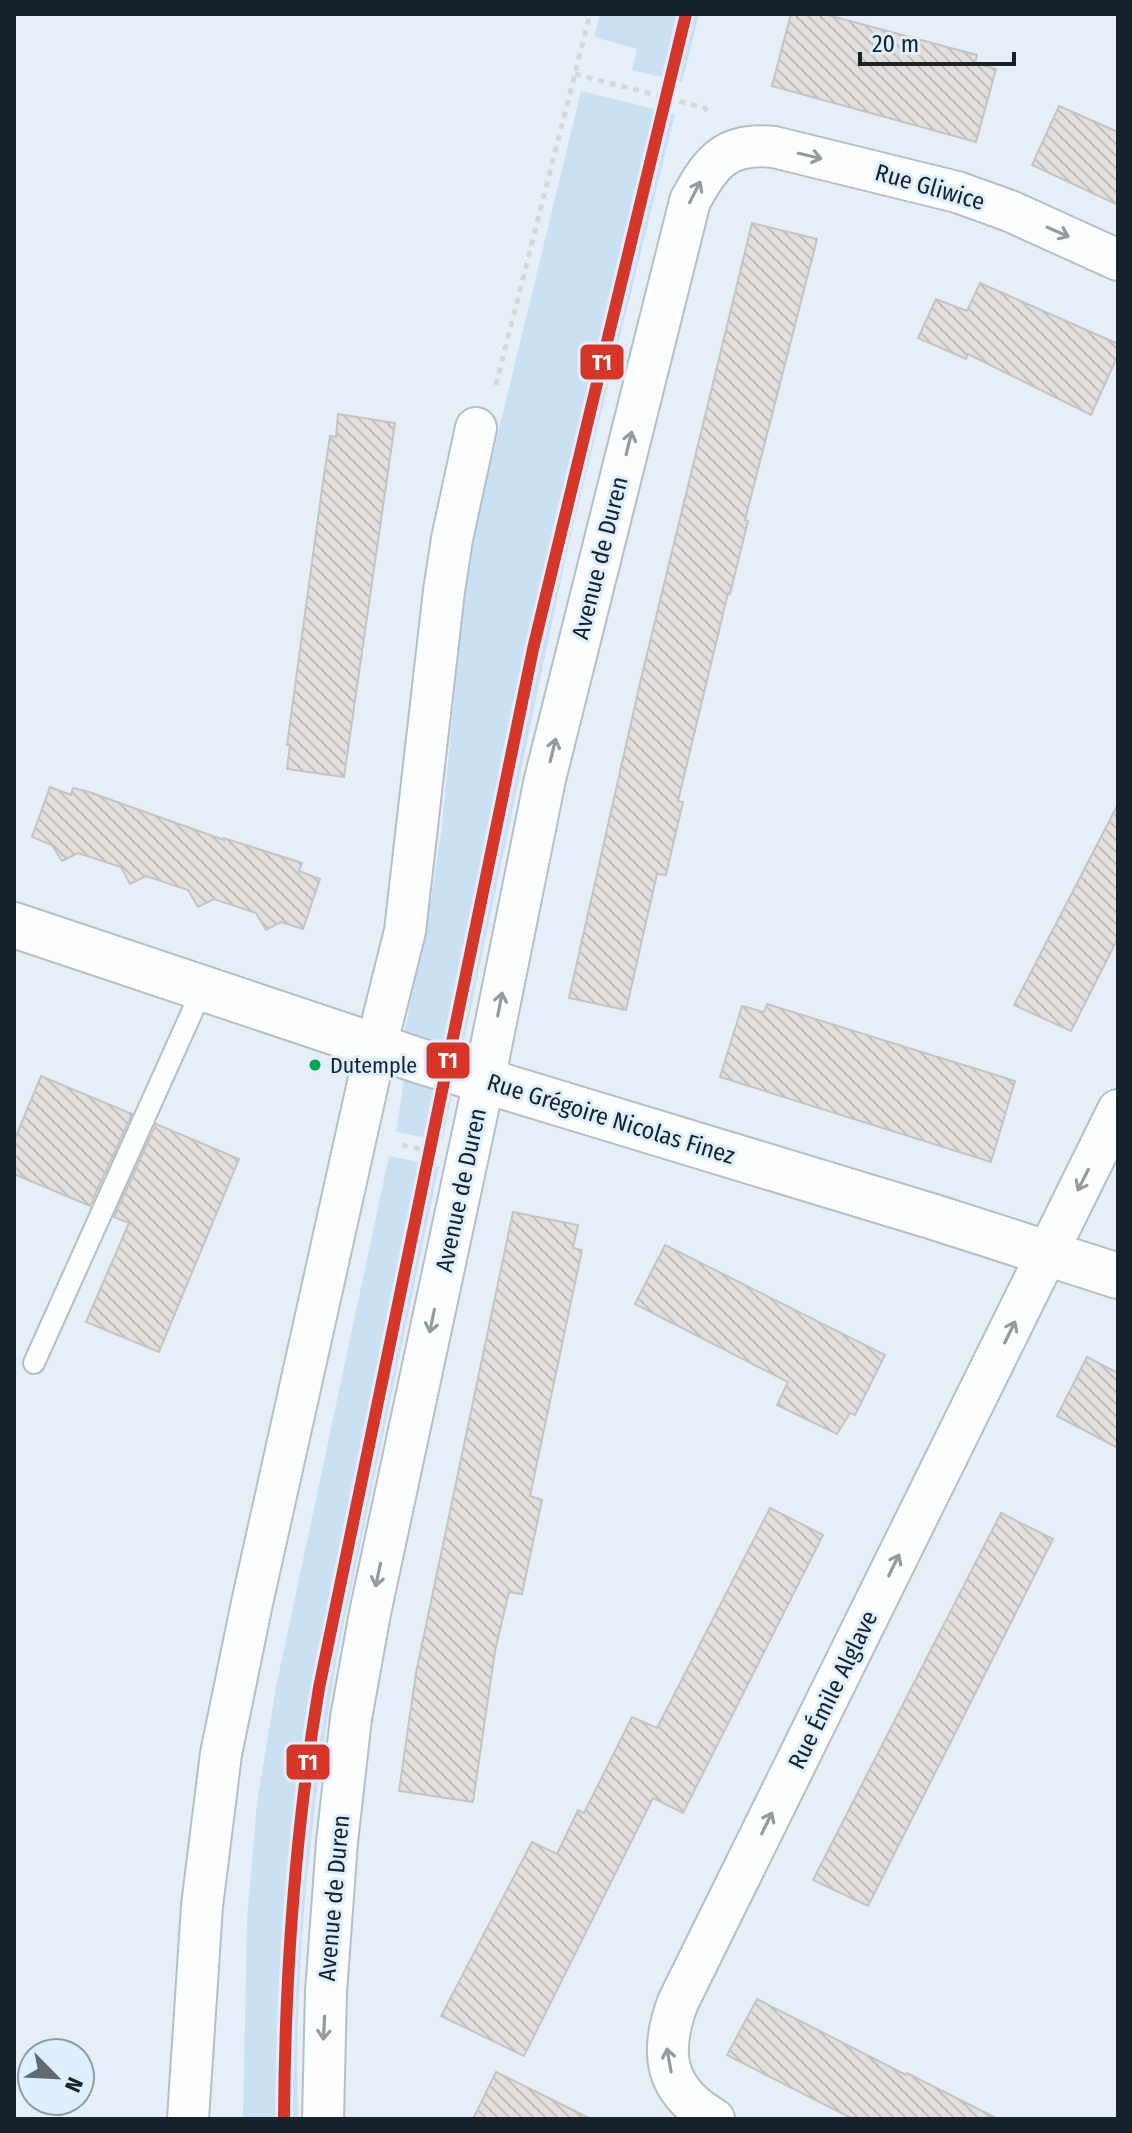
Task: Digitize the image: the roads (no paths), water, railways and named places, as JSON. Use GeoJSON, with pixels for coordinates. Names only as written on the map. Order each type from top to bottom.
{"type":"FeatureCollection","features":[{"type":"Feature","properties":{"kind":"main road","name":"Rue Grégoire Nicolas Finez"},"geometry":{"type":"LineString","coordinates":[[14,925],[376,1047],[1118,1276]]}},
{"type":"Feature","properties":{"kind":"street","name":"Rue Gliwice"},"geometry":{"type":"LineString","coordinates":[[734,149],[774,147],[957,192],[1010,211],[1118,260]]}},
{"type":"Feature","properties":{"kind":"street","name":"Avenue de Duren"},"geometry":{"type":"LineString","coordinates":[[323,2119],[323,2054],[331,1920],[351,1718],[370,1613],[545,779],[684,217],[704,176],[724,154],[734,149]]}},
{"type":"Feature","properties":{"kind":"street"},"geometry":{"type":"LineString","coordinates":[[188,2119],[202,1906],[221,1754],[255,1587],[376,1047],[405,931],[444,591],[476,428]]}},
{"type":"Feature","properties":{"kind":"street"},"geometry":{"type":"LineString","coordinates":[[1046,1253],[1118,1110]]}},
{"type":"Feature","properties":{"kind":"street","name":"Rue Émile Alglave"},"geometry":{"type":"LineString","coordinates":[[714,2119],[679,2089],[670,2069],[666,2050],[669,2026],[678,2002],[1046,1253]]}},
{"type":"Feature","properties":{"kind":"lane"},"geometry":{"type":"LineString","coordinates":[[34,1363],[202,990]]}},
{"type":"Feature","properties":{"kind":"place","name":"Dutemple"},"geometry":{"type":"Point","coordinates":[315,1065]}}]}
